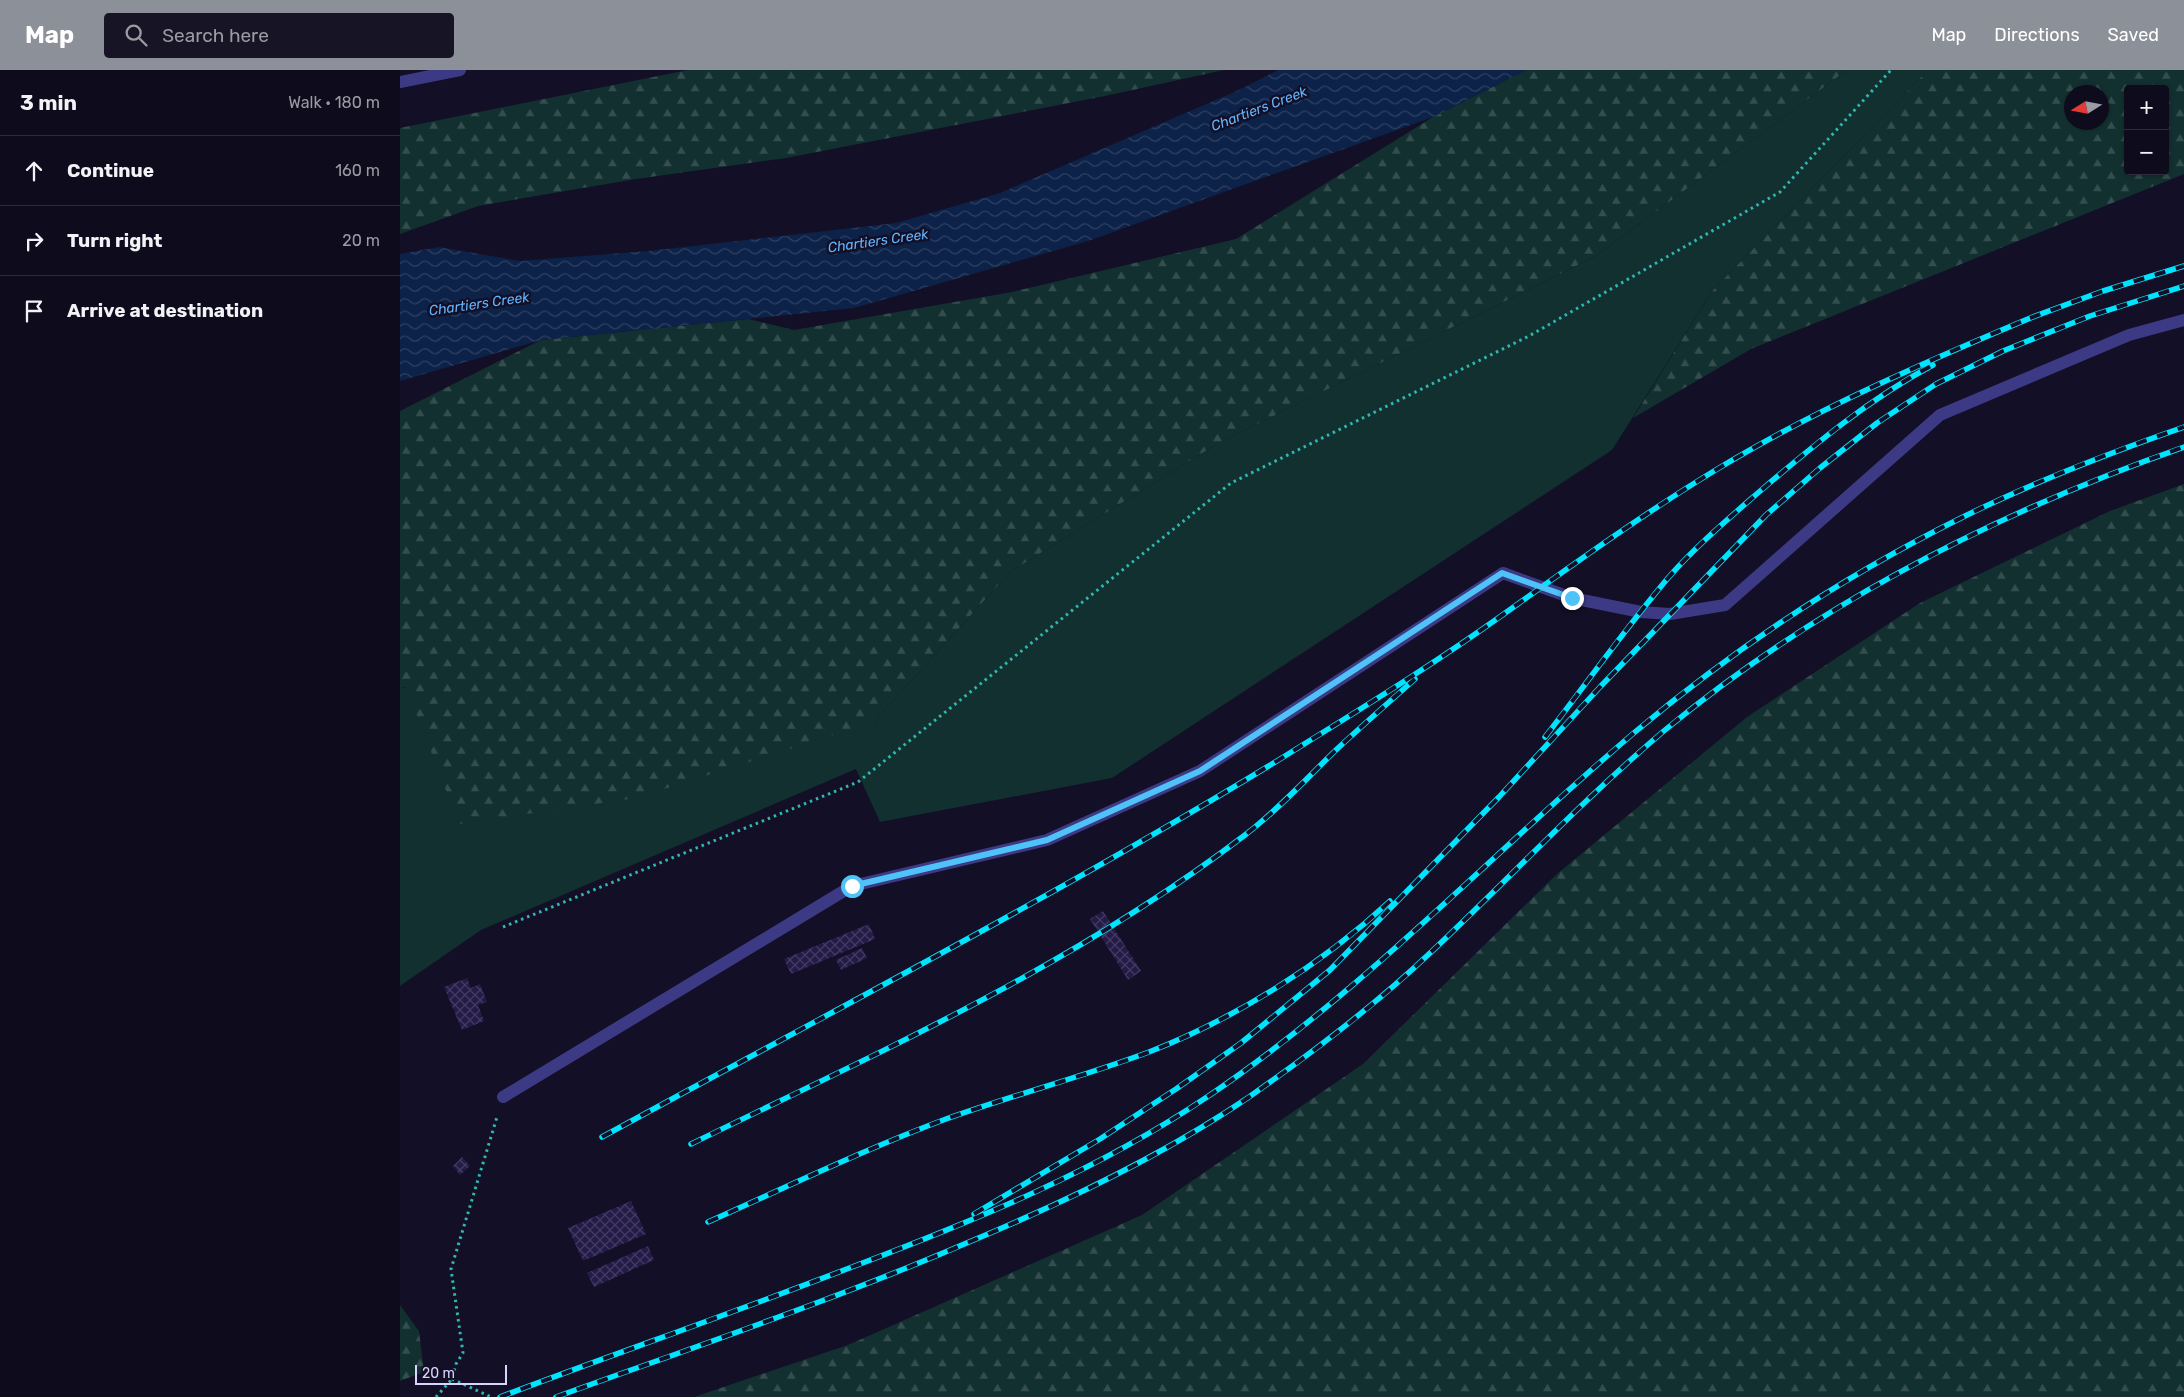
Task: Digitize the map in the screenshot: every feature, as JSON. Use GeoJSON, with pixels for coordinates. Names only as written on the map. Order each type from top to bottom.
{"type":"FeatureCollection","features":[{"type":"Feature","properties":{"kind":"lane"},"geometry":{"type":"LineString","coordinates":[[400,82],[460,70]]}},
{"type":"Feature","properties":{"kind":"lane"},"geometry":{"type":"LineString","coordinates":[[503,1097],[852,886],[1047,840],[1200,771],[1502,573],[1572,598],[1642,612],[1670,614],[1725,605],[1940,415],[2129,335],[2184,320]]}},
{"type":"Feature","properties":{"kind":"path"},"geometry":{"type":"LineString","coordinates":[[503,928],[858,782],[1230,483],[1529,336],[1780,192],[1891,70]]}},
{"type":"Feature","properties":{"kind":"path"},"geometry":{"type":"LineString","coordinates":[[436,1397],[452,1379],[456,1364],[463,1353],[451,1269],[503,1097]]}},
{"type":"Feature","properties":{"kind":"path"},"geometry":{"type":"LineString","coordinates":[[452,1379],[491,1397]]}},
{"type":"Feature","properties":{"kind":"green space"},"geometry":{"type":"Polygon","coordinates":[[[688,70],[1224,70],[1105,96],[786,158],[636,179],[478,206],[400,234],[400,128],[688,70]]]}},
{"type":"Feature","properties":{"kind":"green space"},"geometry":{"type":"Polygon","coordinates":[[[1526,70],[1847,70],[1596,256],[1217,444],[1010,572],[874,722],[636,798],[459,824],[406,687],[400,687],[400,411],[541,340],[748,319],[794,330],[1012,292],[1236,239],[1433,117],[1526,70]]]}},
{"type":"Feature","properties":{"kind":"green space"},"geometry":{"type":"Polygon","coordinates":[[[1847,70],[1925,70],[1925,73],[1713,290],[1612,450],[1112,778],[880,822],[856,769],[481,930],[400,986],[400,687],[874,722],[1010,572],[1217,444],[1596,256],[1847,70]]]}},
{"type":"Feature","properties":{"kind":"green space"},"geometry":{"type":"Polygon","coordinates":[[[1925,70],[2184,70],[2184,174],[1751,349],[1633,418],[1713,290],[1925,73],[1925,70]]]}},
{"type":"Feature","properties":{"kind":"green space"},"geometry":{"type":"Polygon","coordinates":[[[2184,484],[2184,1397],[694,1397],[848,1345],[1142,1215],[1363,1064],[1557,874],[1747,717],[1920,603],[2110,511],[2184,484]]]}},
{"type":"Feature","properties":{"kind":"green space"},"geometry":{"type":"Polygon","coordinates":[[[400,1305],[419,1331],[424,1372],[400,1381],[400,1305]]]}},
{"type":"Feature","properties":{"kind":"water","name":"Chartiers Creek"},"geometry":{"type":"Polygon","coordinates":[[[1278,70],[1526,70],[1433,117],[1088,241],[854,308],[541,340],[400,381],[400,254],[439,247],[520,261],[648,251],[896,223],[1000,193],[1239,90],[1278,70]]]}},
{"type":"Feature","properties":{"kind":"building"},"geometry":{"type":"Polygon","coordinates":[[[1103,911],[1141,971],[1128,980],[1090,919],[1103,911]]]}},
{"type":"Feature","properties":{"kind":"building"},"geometry":{"type":"Polygon","coordinates":[[[869,924],[875,939],[791,974],[784,959],[869,924]]]}},
{"type":"Feature","properties":{"kind":"building"},"geometry":{"type":"Polygon","coordinates":[[[862,948],[867,958],[841,970],[836,960],[862,948]]]}},
{"type":"Feature","properties":{"kind":"building"},"geometry":{"type":"Polygon","coordinates":[[[467,978],[471,988],[480,984],[487,1002],[478,1005],[484,1021],[462,1030],[444,987],[467,978]]]}},
{"type":"Feature","properties":{"kind":"building"},"geometry":{"type":"Polygon","coordinates":[[[462,1157],[470,1166],[460,1175],[453,1166],[462,1157]]]}},
{"type":"Feature","properties":{"kind":"building"},"geometry":{"type":"Polygon","coordinates":[[[631,1201],[646,1234],[583,1261],[568,1228],[631,1201]]]}},
{"type":"Feature","properties":{"kind":"building"},"geometry":{"type":"Polygon","coordinates":[[[648,1246],[654,1260],[594,1287],[587,1273],[648,1246]]]}},
{"type":"Feature","properties":{"kind":"railway"},"geometry":{"type":"LineString","coordinates":[[2030,318],[2103,291],[2184,266]]}},
{"type":"Feature","properties":{"kind":"railway"},"geometry":{"type":"LineString","coordinates":[[974,1214],[1100,1139],[1176,1089],[1241,1043],[1330,970],[1499,797],[1600,687],[1766,515],[1820,468],[1877,423],[1936,384],[2003,351],[2090,316],[2184,286]]}},
{"type":"Feature","properties":{"kind":"railway"},"geometry":{"type":"LineString","coordinates":[[602,1137],[946,951],[1117,855],[1285,756],[1475,635],[1633,523],[1686,488],[1753,448],[1871,387],[2035,316]]}},
{"type":"Feature","properties":{"kind":"railway"},"geometry":{"type":"LineString","coordinates":[[1545,737],[1652,597],[1700,544],[1821,440],[1864,408],[1909,378],[1933,365]]}},
{"type":"Feature","properties":{"kind":"railway"},"geometry":{"type":"LineString","coordinates":[[500,1397],[808,1284],[944,1231],[1079,1171],[1165,1124],[1207,1097],[1320,1013],[1426,921],[1635,732],[1752,642],[1793,614],[1878,562],[1965,516],[2073,468],[2184,427]]}},
{"type":"Feature","properties":{"kind":"railway"},"geometry":{"type":"LineString","coordinates":[[556,1397],[867,1284],[918,1263],[1005,1227],[1077,1194],[1182,1139],[1216,1119],[1296,1064],[1364,1011],[1408,974],[1634,757],[1724,684],[1784,642],[1847,602],[1978,532],[2046,501],[2184,447]]}},
{"type":"Feature","properties":{"kind":"railway"},"geometry":{"type":"LineString","coordinates":[[691,1144],[834,1075],[976,1003],[1114,925],[1181,882],[1257,825],[1337,749],[1415,679]]}},
{"type":"Feature","properties":{"kind":"railway"},"geometry":{"type":"LineString","coordinates":[[708,1222],[856,1156],[946,1119],[1124,1061],[1214,1023],[1276,988],[1306,968],[1335,947],[1390,901]]}},
{"type":"Feature","properties":{"kind":"route"},"geometry":{"type":"LineString","coordinates":[[852,886],[1047,840],[1200,771],[1502,573],[1572,598]]}}]}
